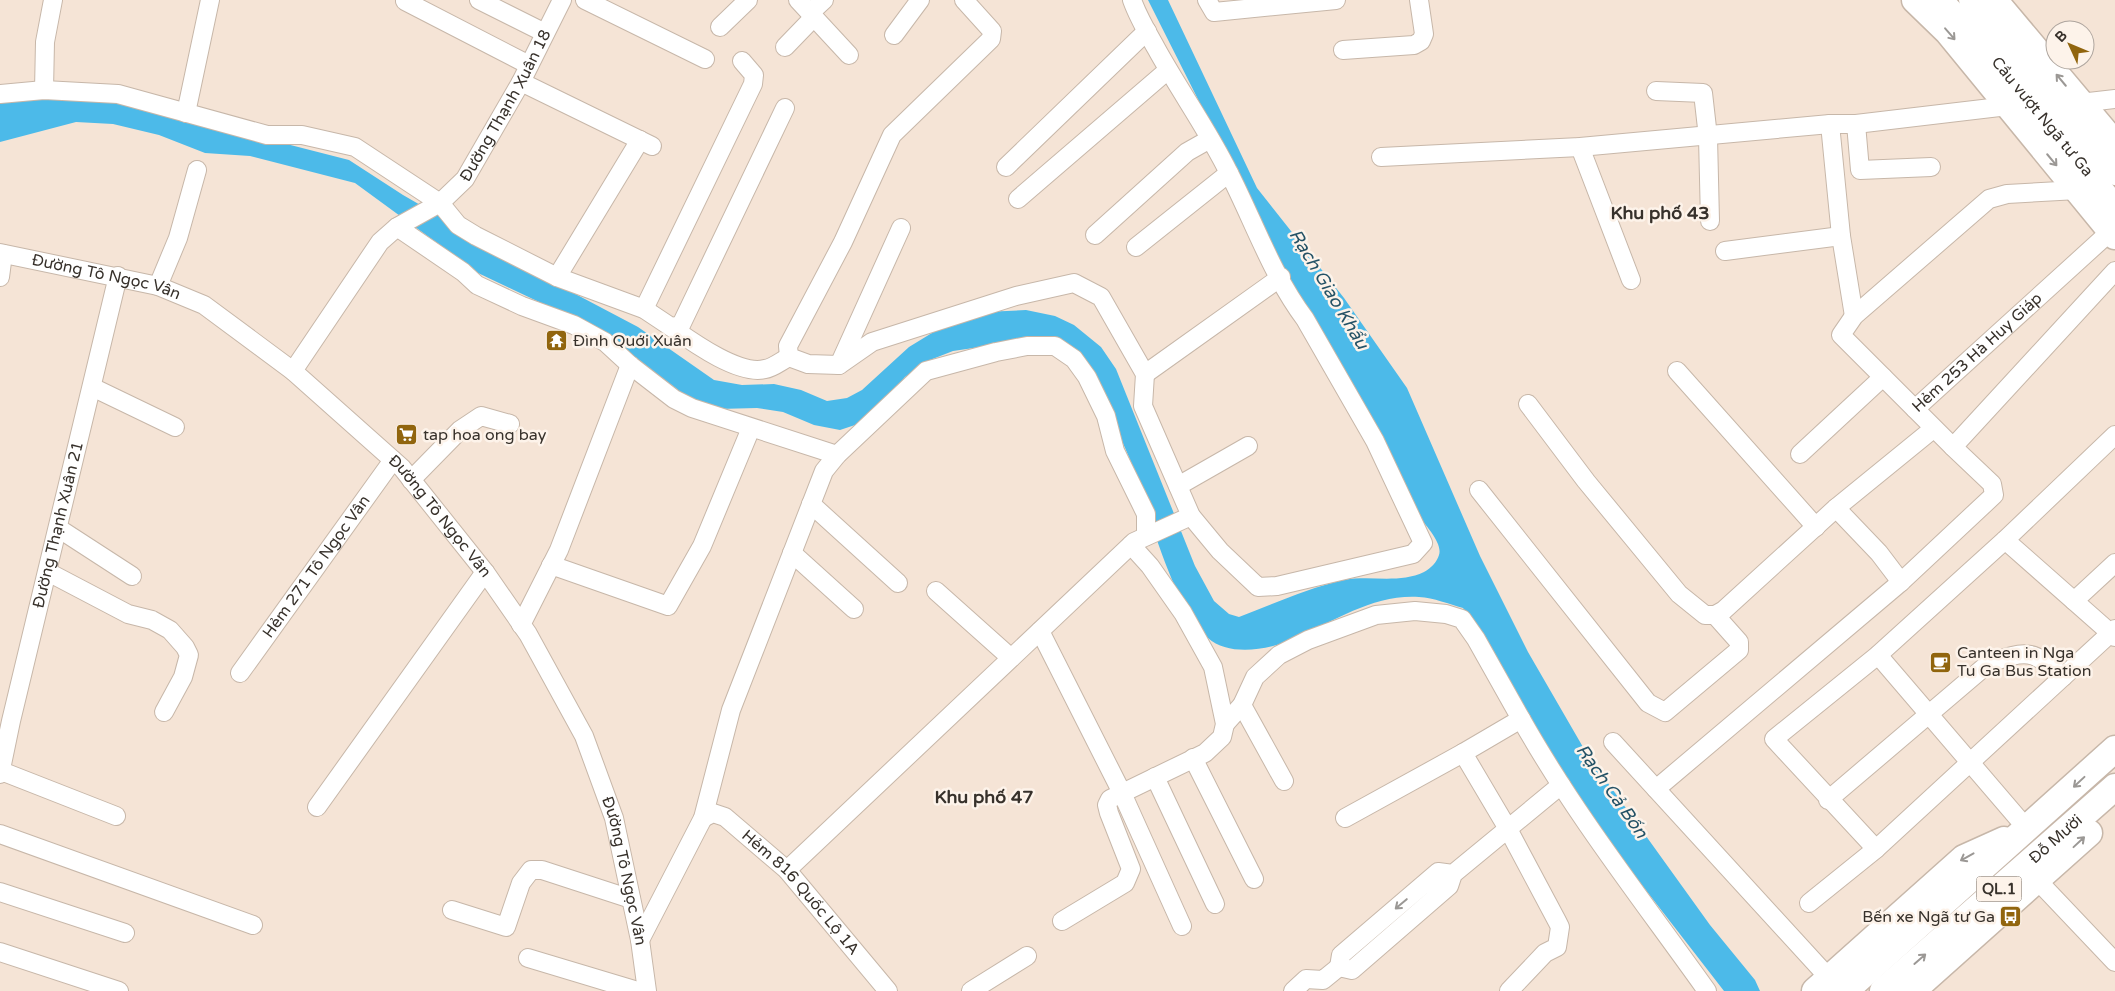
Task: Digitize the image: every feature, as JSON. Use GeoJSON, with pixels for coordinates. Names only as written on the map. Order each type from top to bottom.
{"type":"FeatureCollection","features":[{"type":"Feature","properties":{"kind":"highway"},"geometry":{"type":"LineString","coordinates":[[1915,0],[1948,32],[2113,234]]}},
{"type":"Feature","properties":{"kind":"highway"},"geometry":{"type":"LineString","coordinates":[[1994,0],[2115,144]]}},
{"type":"Feature","properties":{"kind":"highway","name":"Đỗ Mười"},"geometry":{"type":"LineString","coordinates":[[1912,991],[2038,881],[2043,847],[2115,750]]}},
{"type":"Feature","properties":{"kind":"highway","name":"Đỗ Mười"},"geometry":{"type":"LineString","coordinates":[[1883,991],[2043,847],[2115,787]]}},
{"type":"Feature","properties":{"kind":"highway","name":"Đỗ Mười"},"geometry":{"type":"LineString","coordinates":[[1830,987],[1964,858],[2043,847],[2115,808]]}},
{"type":"Feature","properties":{"kind":"main road"},"geometry":{"type":"LineString","coordinates":[[1942,0],[1997,46]]}},
{"type":"Feature","properties":{"kind":"main road"},"geometry":{"type":"LineString","coordinates":[[1970,0],[1997,46]]}},
{"type":"Feature","properties":{"kind":"main road","name":"Cầu vượt Ngã tư Ga"},"geometry":{"type":"LineString","coordinates":[[1997,46],[2115,174]]}},
{"type":"Feature","properties":{"kind":"main road","name":"Cầu vượt Ngã tư Ga"},"geometry":{"type":"LineString","coordinates":[[1997,46],[2115,205]]}},
{"type":"Feature","properties":{"kind":"street"},"geometry":{"type":"LineString","coordinates":[[44,90],[46,42],[53,0]]}},
{"type":"Feature","properties":{"kind":"street"},"geometry":{"type":"LineString","coordinates":[[186,113],[210,0]]}},
{"type":"Feature","properties":{"kind":"street"},"geometry":{"type":"LineString","coordinates":[[405,0],[529,65]]}},
{"type":"Feature","properties":{"kind":"street"},"geometry":{"type":"LineString","coordinates":[[479,0],[546,33]]}},
{"type":"Feature","properties":{"kind":"street","name":"Đường Thạnh Xuân 18"},"geometry":{"type":"LineString","coordinates":[[293,371],[380,242],[397,227],[436,205],[466,179],[521,82],[562,0]]}},
{"type":"Feature","properties":{"kind":"street"},"geometry":{"type":"LineString","coordinates":[[585,0],[705,58]]}},
{"type":"Feature","properties":{"kind":"street"},"geometry":{"type":"LineString","coordinates":[[720,27],[748,0]]}},
{"type":"Feature","properties":{"kind":"street"},"geometry":{"type":"LineString","coordinates":[[798,0],[849,55]]}},
{"type":"Feature","properties":{"kind":"street"},"geometry":{"type":"LineString","coordinates":[[785,47],[824,0]]}},
{"type":"Feature","properties":{"kind":"street"},"geometry":{"type":"LineString","coordinates":[[894,35],[920,0]]}},
{"type":"Feature","properties":{"kind":"street"},"geometry":{"type":"LineString","coordinates":[[789,357],[788,346],[843,242],[892,135],[991,38],[992,31],[964,0]]}},
{"type":"Feature","properties":{"kind":"street"},"geometry":{"type":"LineString","coordinates":[[0,94],[44,90],[118,94],[267,134],[302,135],[355,147],[436,205],[464,229],[557,277],[644,309],[714,356],[743,367],[764,370],[789,357],[808,364],[839,365],[872,342],[1016,296],[1074,284],[1101,296],[1145,374],[1144,406],[1178,486],[1188,517],[1258,587],[1277,586],[1413,554],[1423,543],[1375,440],[1262,245],[1229,172],[1168,70],[1132,0]]}},
{"type":"Feature","properties":{"kind":"street"},"geometry":{"type":"LineString","coordinates":[[1207,0],[1214,12],[1261,4],[1336,0]]}},
{"type":"Feature","properties":{"kind":"street"},"geometry":{"type":"LineString","coordinates":[[1343,50],[1414,45],[1421,41],[1424,34],[1419,0]]}},
{"type":"Feature","properties":{"kind":"street"},"geometry":{"type":"LineString","coordinates":[[1006,167],[1147,31]]}},
{"type":"Feature","properties":{"kind":"street"},"geometry":{"type":"LineString","coordinates":[[644,309],[754,84],[754,75],[742,61]]}},
{"type":"Feature","properties":{"kind":"street"},"geometry":{"type":"LineString","coordinates":[[1018,199],[1168,70]]}},
{"type":"Feature","properties":{"kind":"street"},"geometry":{"type":"LineString","coordinates":[[521,82],[646,143],[557,277]]}},
{"type":"Feature","properties":{"kind":"street"},"geometry":{"type":"LineString","coordinates":[[1656,91],[1703,93],[1708,137],[1710,221]]}},
{"type":"Feature","properties":{"kind":"street"},"geometry":{"type":"LineString","coordinates":[[2080,103],[2115,99]]}},
{"type":"Feature","properties":{"kind":"street"},"geometry":{"type":"LineString","coordinates":[[1381,157],[1580,147],[1708,137],[1830,124],[1856,124],[2008,106]]}},
{"type":"Feature","properties":{"kind":"street"},"geometry":{"type":"LineString","coordinates":[[671,327],[681,325],[785,108]]}},
{"type":"Feature","properties":{"kind":"street"},"geometry":{"type":"LineString","coordinates":[[1830,124],[1841,236],[1854,316]]}},
{"type":"Feature","properties":{"kind":"street"},"geometry":{"type":"LineString","coordinates":[[1856,124],[1860,170],[1931,167]]}},
{"type":"Feature","properties":{"kind":"street"},"geometry":{"type":"LineString","coordinates":[[1095,235],[1187,152],[1210,139]]}},
{"type":"Feature","properties":{"kind":"street"},"geometry":{"type":"LineString","coordinates":[[1580,147],[1631,280]]}},
{"type":"Feature","properties":{"kind":"street"},"geometry":{"type":"LineString","coordinates":[[158,286],[178,238],[197,170]]}},
{"type":"Feature","properties":{"kind":"street"},"geometry":{"type":"LineString","coordinates":[[1136,247],[1229,172]]}},
{"type":"Feature","properties":{"kind":"street"},"geometry":{"type":"LineString","coordinates":[[1854,316],[1989,199],[2006,194],[2078,190]]}},
{"type":"Feature","properties":{"kind":"street"},"geometry":{"type":"LineString","coordinates":[[397,227],[463,272],[477,285],[522,306],[574,325],[605,342],[630,365],[674,399],[692,408],[837,455]]}},
{"type":"Feature","properties":{"kind":"street"},"geometry":{"type":"LineString","coordinates":[[839,365],[901,228]]}},
{"type":"Feature","properties":{"kind":"street","name":"Hẻm 253 Hà Huy Giáp"},"geometry":{"type":"LineString","coordinates":[[1854,316],[1841,335],[1915,409],[2113,234]]}},
{"type":"Feature","properties":{"kind":"street"},"geometry":{"type":"LineString","coordinates":[[1725,252],[1841,236]]}},
{"type":"Feature","properties":{"kind":"street"},"geometry":{"type":"LineString","coordinates":[[0,277],[2,254]]}},
{"type":"Feature","properties":{"kind":"street","name":"Đường Tô Ngọc Vân"},"geometry":{"type":"LineString","coordinates":[[2,254],[118,276],[158,286],[204,305],[293,371],[392,460],[411,480],[485,572],[528,634],[584,736],[602,780],[614,818],[640,940],[647,991]]}},
{"type":"Feature","properties":{"kind":"street"},"geometry":{"type":"LineString","coordinates":[[1953,447],[2115,271]]}},
{"type":"Feature","properties":{"kind":"street","name":"Đường Thạnh Xuân 21"},"geometry":{"type":"LineString","coordinates":[[0,773],[6,710],[48,572],[118,276]]}},
{"type":"Feature","properties":{"kind":"street"},"geometry":{"type":"LineString","coordinates":[[1145,374],[1281,278]]}},
{"type":"Feature","properties":{"kind":"street"},"geometry":{"type":"LineString","coordinates":[[640,940],[703,818],[730,710],[824,471],[837,455],[926,371],[996,352],[1027,346],[1055,346],[1074,359],[1087,377],[1106,416],[1115,451],[1146,514],[1139,541],[1150,566],[1183,613],[1213,667],[1225,724],[1222,737],[1205,753],[1110,799],[1107,805],[1131,869],[1125,883],[1062,921]]}},
{"type":"Feature","properties":{"kind":"street"},"geometry":{"type":"LineString","coordinates":[[521,625],[559,550],[630,365]]}},
{"type":"Feature","properties":{"kind":"street"},"geometry":{"type":"LineString","coordinates":[[1677,371],[1816,526]]}},
{"type":"Feature","properties":{"kind":"street"},"geometry":{"type":"LineString","coordinates":[[1800,454],[1883,377]]}},
{"type":"Feature","properties":{"kind":"street"},"geometry":{"type":"LineString","coordinates":[[92,387],[175,427]]}},
{"type":"Feature","properties":{"kind":"street"},"geometry":{"type":"LineString","coordinates":[[1528,404],[1586,481],[1679,594],[1705,615],[1715,616],[1724,610],[1836,508],[1933,429]]}},
{"type":"Feature","properties":{"kind":"street"},"geometry":{"type":"LineString","coordinates":[[1656,789],[1901,582],[1994,495],[1992,484],[1933,429],[1915,409]]}},
{"type":"Feature","properties":{"kind":"street"},"geometry":{"type":"LineString","coordinates":[[411,480],[460,430],[481,416],[510,424]]}},
{"type":"Feature","properties":{"kind":"street"},"geometry":{"type":"LineString","coordinates":[[551,564],[668,606],[702,546],[751,428]]}},
{"type":"Feature","properties":{"kind":"street"},"geometry":{"type":"LineString","coordinates":[[1876,849],[1828,800],[1774,739],[1878,655],[2005,540],[2115,434]]}},
{"type":"Feature","properties":{"kind":"street"},"geometry":{"type":"LineString","coordinates":[[1178,486],[1248,446]]}},
{"type":"Feature","properties":{"kind":"street","name":"Hẻm 271 Tô Ngọc Vân"},"geometry":{"type":"LineString","coordinates":[[240,673],[392,460]]}},
{"type":"Feature","properties":{"kind":"street"},"geometry":{"type":"LineString","coordinates":[[1479,490],[1648,703],[1658,709],[1665,712],[1739,650],[1739,642],[1715,616]]}},
{"type":"Feature","properties":{"kind":"street"},"geometry":{"type":"LineString","coordinates":[[811,504],[898,583]]}},
{"type":"Feature","properties":{"kind":"street"},"geometry":{"type":"LineString","coordinates":[[1836,508],[1879,553],[1901,582]]}},
{"type":"Feature","properties":{"kind":"street"},"geometry":{"type":"LineString","coordinates":[[787,870],[1011,658],[1139,541],[1188,517]]}},
{"type":"Feature","properties":{"kind":"street"},"geometry":{"type":"LineString","coordinates":[[58,528],[132,576]]}},
{"type":"Feature","properties":{"kind":"street"},"geometry":{"type":"LineString","coordinates":[[1809,903],[1876,849],[1969,761],[2114,633],[2005,540]]}},
{"type":"Feature","properties":{"kind":"street"},"geometry":{"type":"LineString","coordinates":[[792,553],[854,609]]}},
{"type":"Feature","properties":{"kind":"street"},"geometry":{"type":"LineString","coordinates":[[2074,600],[2115,564]]}},
{"type":"Feature","properties":{"kind":"street"},"geometry":{"type":"LineString","coordinates":[[48,572],[128,614],[152,620],[170,630],[185,647],[189,655],[183,677],[164,712]]}},
{"type":"Feature","properties":{"kind":"street"},"geometry":{"type":"LineString","coordinates":[[317,807],[485,572]]}},
{"type":"Feature","properties":{"kind":"street"},"geometry":{"type":"LineString","coordinates":[[936,592],[1011,658]]}},
{"type":"Feature","properties":{"kind":"street"},"geometry":{"type":"LineString","coordinates":[[1225,724],[1242,705],[1255,677],[1279,655],[1308,640],[1376,614],[1415,611],[1446,614],[1462,619],[1476,639],[1500,686],[1561,785],[1614,864],[1707,991]]}},
{"type":"Feature","properties":{"kind":"street"},"geometry":{"type":"LineString","coordinates":[[1040,632],[1122,793],[1182,926]]}},
{"type":"Feature","properties":{"kind":"street"},"geometry":{"type":"LineString","coordinates":[[1828,800],[1989,663],[2021,653],[2049,663],[2063,677]]}},
{"type":"Feature","properties":{"kind":"street"},"geometry":{"type":"LineString","coordinates":[[1878,655],[2043,847]]}},
{"type":"Feature","properties":{"kind":"street"},"geometry":{"type":"LineString","coordinates":[[1242,705],[1284,781]]}},
{"type":"Feature","properties":{"kind":"street"},"geometry":{"type":"LineString","coordinates":[[1346,818],[1521,719]]}},
{"type":"Feature","properties":{"kind":"street"},"geometry":{"type":"LineString","coordinates":[[1614,742],[1830,987]]}},
{"type":"Feature","properties":{"kind":"street"},"geometry":{"type":"LineString","coordinates":[[1463,752],[1508,829],[1560,927],[1557,947],[1545,953],[1509,991]]}},
{"type":"Feature","properties":{"kind":"street"},"geometry":{"type":"LineString","coordinates":[[1194,758],[1254,879]]}},
{"type":"Feature","properties":{"kind":"street"},"geometry":{"type":"LineString","coordinates":[[0,773],[116,816]]}},
{"type":"Feature","properties":{"kind":"street"},"geometry":{"type":"LineString","coordinates":[[1154,777],[1215,904]]}},
{"type":"Feature","properties":{"kind":"street"},"geometry":{"type":"LineString","coordinates":[[1293,991],[1306,980],[1323,986],[1339,967],[1342,955],[1438,872],[1454,874],[1561,785]]}},
{"type":"Feature","properties":{"kind":"street","name":"Hẻm 816 Quốc Lộ 1A"},"geometry":{"type":"LineString","coordinates":[[703,818],[714,813],[725,817],[787,870],[888,991]]}},
{"type":"Feature","properties":{"kind":"street"},"geometry":{"type":"LineString","coordinates":[[0,834],[253,925]]}},
{"type":"Feature","properties":{"kind":"street"},"geometry":{"type":"LineString","coordinates":[[452,910],[506,927],[521,883],[531,870],[542,870],[631,899]]}},
{"type":"Feature","properties":{"kind":"street"},"geometry":{"type":"LineString","coordinates":[[2038,881],[2115,962]]}},
{"type":"Feature","properties":{"kind":"street"},"geometry":{"type":"LineString","coordinates":[[0,892],[125,933]]}},
{"type":"Feature","properties":{"kind":"street"},"geometry":{"type":"LineString","coordinates":[[0,952],[119,991]]}},
{"type":"Feature","properties":{"kind":"street"},"geometry":{"type":"LineString","coordinates":[[971,991],[1027,956]]}},
{"type":"Feature","properties":{"kind":"street"},"geometry":{"type":"LineString","coordinates":[[528,958],[638,991]]}},
{"type":"Feature","properties":{"kind":"water"},"geometry":{"type":"Polygon","coordinates":[[[1148,0],[1168,0],[1257,188],[1344,298],[1407,388],[1480,556],[1528,652],[1587,754],[1710,925],[1755,980],[1760,991],[1724,991],[1631,871],[1558,771],[1512,696],[1496,656],[1463,608],[1441,601],[1419,597],[1403,597],[1371,604],[1288,641],[1265,648],[1240,650],[1228,648],[1208,638],[1195,623],[1172,580],[1125,448],[1106,408],[1076,358],[994,345],[953,351],[930,360],[905,377],[878,411],[864,422],[840,430],[814,425],[783,412],[757,408],[718,409],[697,404],[596,329],[478,273],[355,183],[250,156],[205,153],[159,135],[113,124],[76,122],[0,142],[0,101],[102,92],[267,139],[349,160],[403,195],[564,288],[638,327],[714,380],[742,385],[774,384],[801,390],[827,401],[847,398],[862,390],[909,347],[945,325],[984,312],[1026,310],[1055,316],[1074,325],[1101,347],[1116,369],[1195,566],[1214,601],[1229,614],[1239,617],[1330,583],[1354,579],[1405,578],[1424,572],[1438,558],[1440,550],[1436,540],[1418,515],[1263,245],[1223,149],[1148,0]]]}},
{"type":"Feature","properties":{"kind":"place","name":"Đình Quới Xuân"},"geometry":{"type":"Point","coordinates":[557,341]}},
{"type":"Feature","properties":{"kind":"place","name":"tap hoa ong bay"},"geometry":{"type":"Point","coordinates":[407,435]}},
{"type":"Feature","properties":{"kind":"place","name":"Canteen in Nga Tu Ga Bus Station"},"geometry":{"type":"Point","coordinates":[1941,662]}},
{"type":"Feature","properties":{"kind":"place","name":"Bến xe Ngã tư Ga"},"geometry":{"type":"Point","coordinates":[2011,917]}},
{"type":"Feature","properties":{"kind":"district","name":"Khu phố 43"},"geometry":{"type":"Point","coordinates":[1660,213]}},
{"type":"Feature","properties":{"kind":"district","name":"Khu phố 47"},"geometry":{"type":"Point","coordinates":[984,797]}},
{"type":"Feature","properties":{"kind":"water label","name":"Rạch Giao Khẩu"},"geometry":{"type":"Point","coordinates":[1329,289]}},
{"type":"Feature","properties":{"kind":"water label","name":"Rạch Cả Bốn"},"geometry":{"type":"Point","coordinates":[1612,791]}}]}
